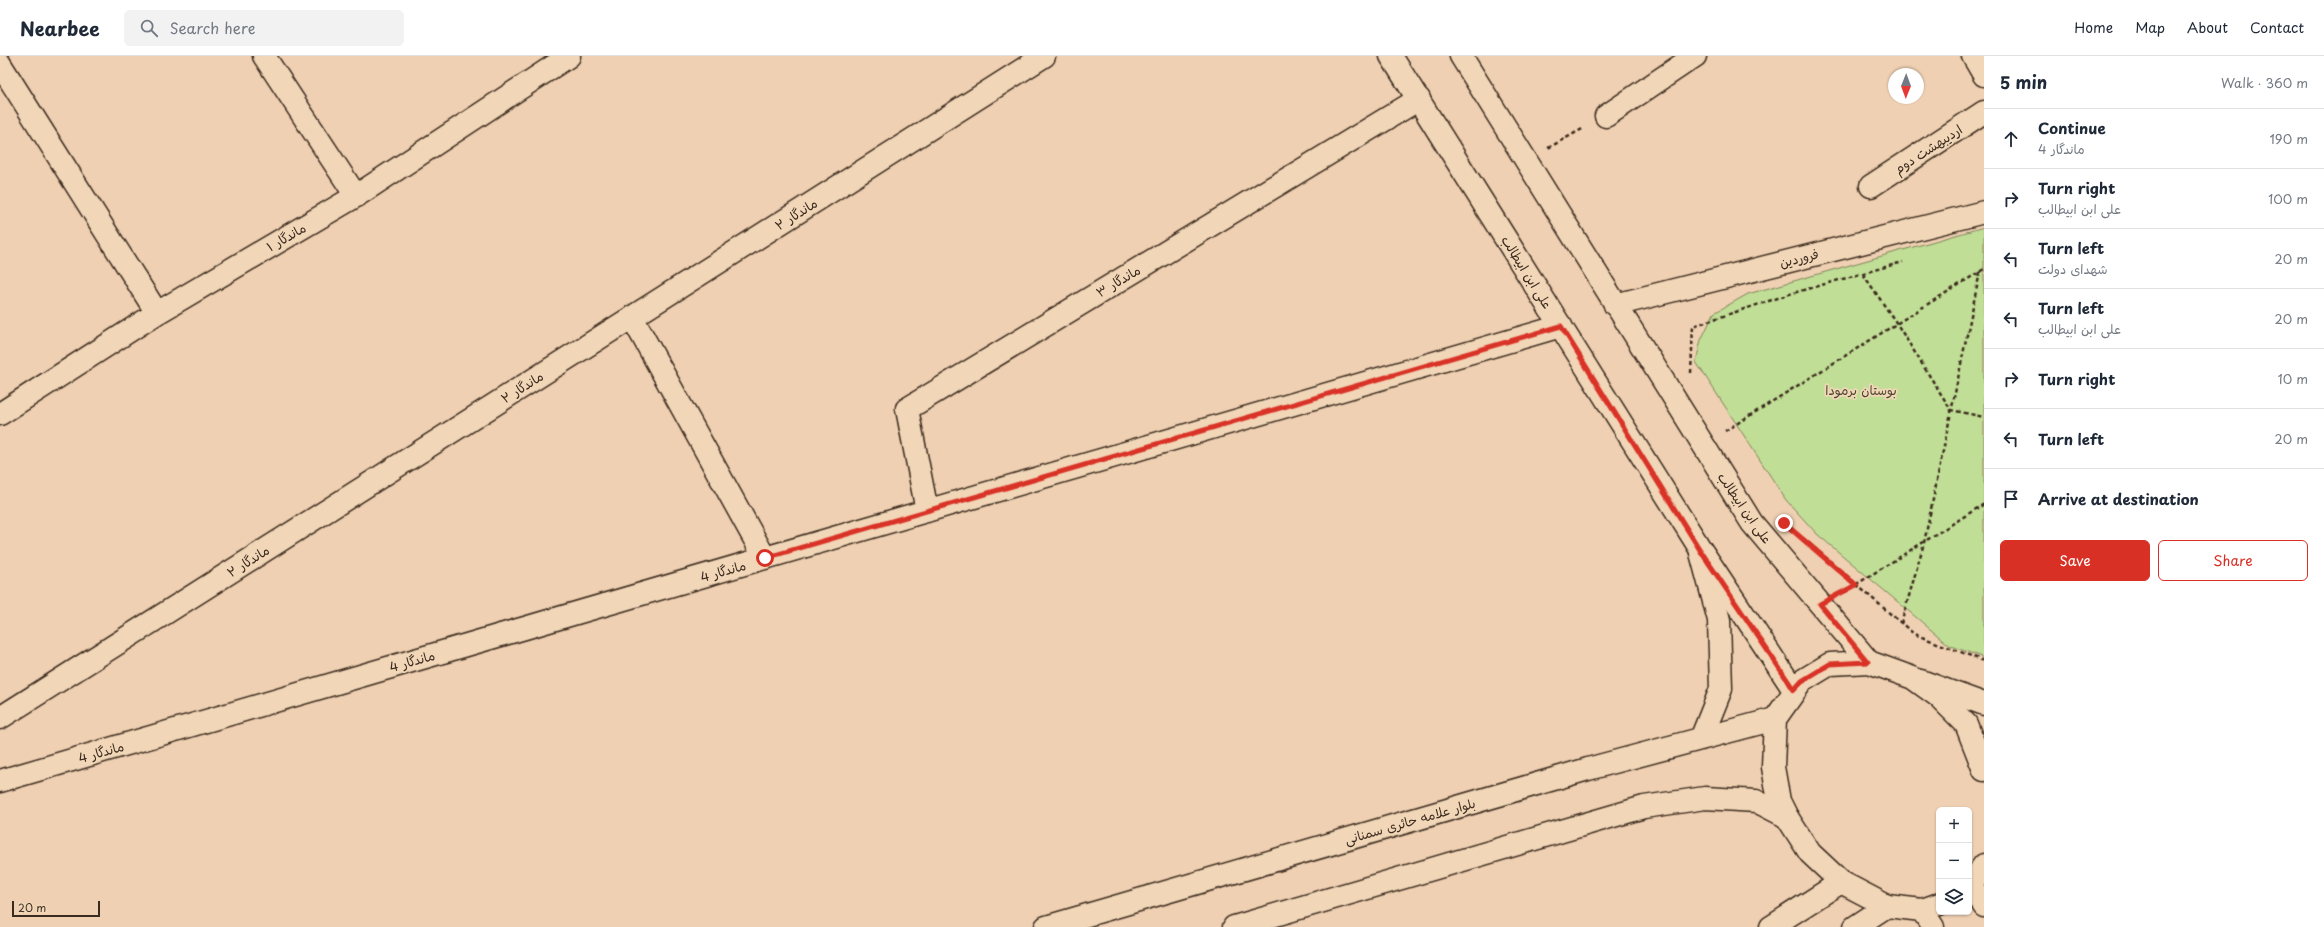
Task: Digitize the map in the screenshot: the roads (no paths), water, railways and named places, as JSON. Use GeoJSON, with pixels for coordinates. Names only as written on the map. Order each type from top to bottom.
{"type":"FeatureCollection","features":[{"type":"Feature","properties":{"kind":"street"},"geometry":{"type":"LineString","coordinates":[[264,56],[356,196]]}},
{"type":"Feature","properties":{"kind":"street","name":"ماندگار ۱"},"geometry":{"type":"LineString","coordinates":[[0,414],[157,313],[356,196],[569,56]]}},
{"type":"Feature","properties":{"kind":"street","name":"ماندگار ۲"},"geometry":{"type":"LineString","coordinates":[[0,718],[1044,56]]}},
{"type":"Feature","properties":{"kind":"street","name":"علی ابن ابیطالب"},"geometry":{"type":"LineString","coordinates":[[1391,56],[1700,550],[1794,690]]}},
{"type":"Feature","properties":{"kind":"street","name":"علی ابن ابیطالب"},"geometry":{"type":"LineString","coordinates":[[1461,56],[1752,523],[1868,662]]}},
{"type":"Feature","properties":{"kind":"street"},"geometry":{"type":"LineString","coordinates":[[1606,116],[1695,56]]}},
{"type":"Feature","properties":{"kind":"street"},"geometry":{"type":"LineString","coordinates":[[1973,56],[1984,75]]}},
{"type":"Feature","properties":{"kind":"street"},"geometry":{"type":"LineString","coordinates":[[0,64],[157,313]]}},
{"type":"Feature","properties":{"kind":"street","name":"ماندگار ۳"},"geometry":{"type":"LineString","coordinates":[[926,511],[907,408],[1419,100]]}},
{"type":"Feature","properties":{"kind":"street","name":"اردیبهشت دوم"},"geometry":{"type":"LineString","coordinates":[[1871,186],[1984,112]]}},
{"type":"Feature","properties":{"kind":"street","name":"فروردین"},"geometry":{"type":"LineString","coordinates":[[1615,305],[1984,212]]}},
{"type":"Feature","properties":{"kind":"street"},"geometry":{"type":"LineString","coordinates":[[632,317],[765,558]]}},
{"type":"Feature","properties":{"kind":"street","name":"ماندگار 4"},"geometry":{"type":"LineString","coordinates":[[0,781],[1561,326]]}},
{"type":"Feature","properties":{"kind":"street"},"geometry":{"type":"LineString","coordinates":[[1700,550],[1719,620],[1721,689],[1701,739]]}},
{"type":"Feature","properties":{"kind":"street"},"geometry":{"type":"LineString","coordinates":[[1931,914],[1887,906],[1841,882],[1810,853],[1787,817],[1779,801],[1773,767],[1774,719],[1802,681],[1830,664],[1868,662],[1984,704]]}},
{"type":"Feature","properties":{"kind":"street"},"geometry":{"type":"LineString","coordinates":[[1913,678],[1938,696],[1966,724],[1984,770]]}},
{"type":"Feature","properties":{"kind":"street","name":"بلوار علامه حائری سمنانی"},"geometry":{"type":"LineString","coordinates":[[1046,927],[1588,769],[1774,719]]}},
{"type":"Feature","properties":{"kind":"street"},"geometry":{"type":"LineString","coordinates":[[1234,927],[1644,807],[1705,798],[1756,801],[1787,817]]}},
{"type":"Feature","properties":{"kind":"street"},"geometry":{"type":"LineString","coordinates":[[1972,883],[1984,865]]}},
{"type":"Feature","properties":{"kind":"street"},"geometry":{"type":"LineString","coordinates":[[1771,927],[1841,882]]}},
{"type":"Feature","properties":{"kind":"street"},"geometry":{"type":"LineString","coordinates":[[1972,889],[1984,906]]}},
{"type":"Feature","properties":{"kind":"street"},"geometry":{"type":"LineString","coordinates":[[1855,927],[1887,906]]}},
{"type":"Feature","properties":{"kind":"park label","name":"بوستان برمودا"},"geometry":{"type":"Point","coordinates":[1861,390]}}]}
